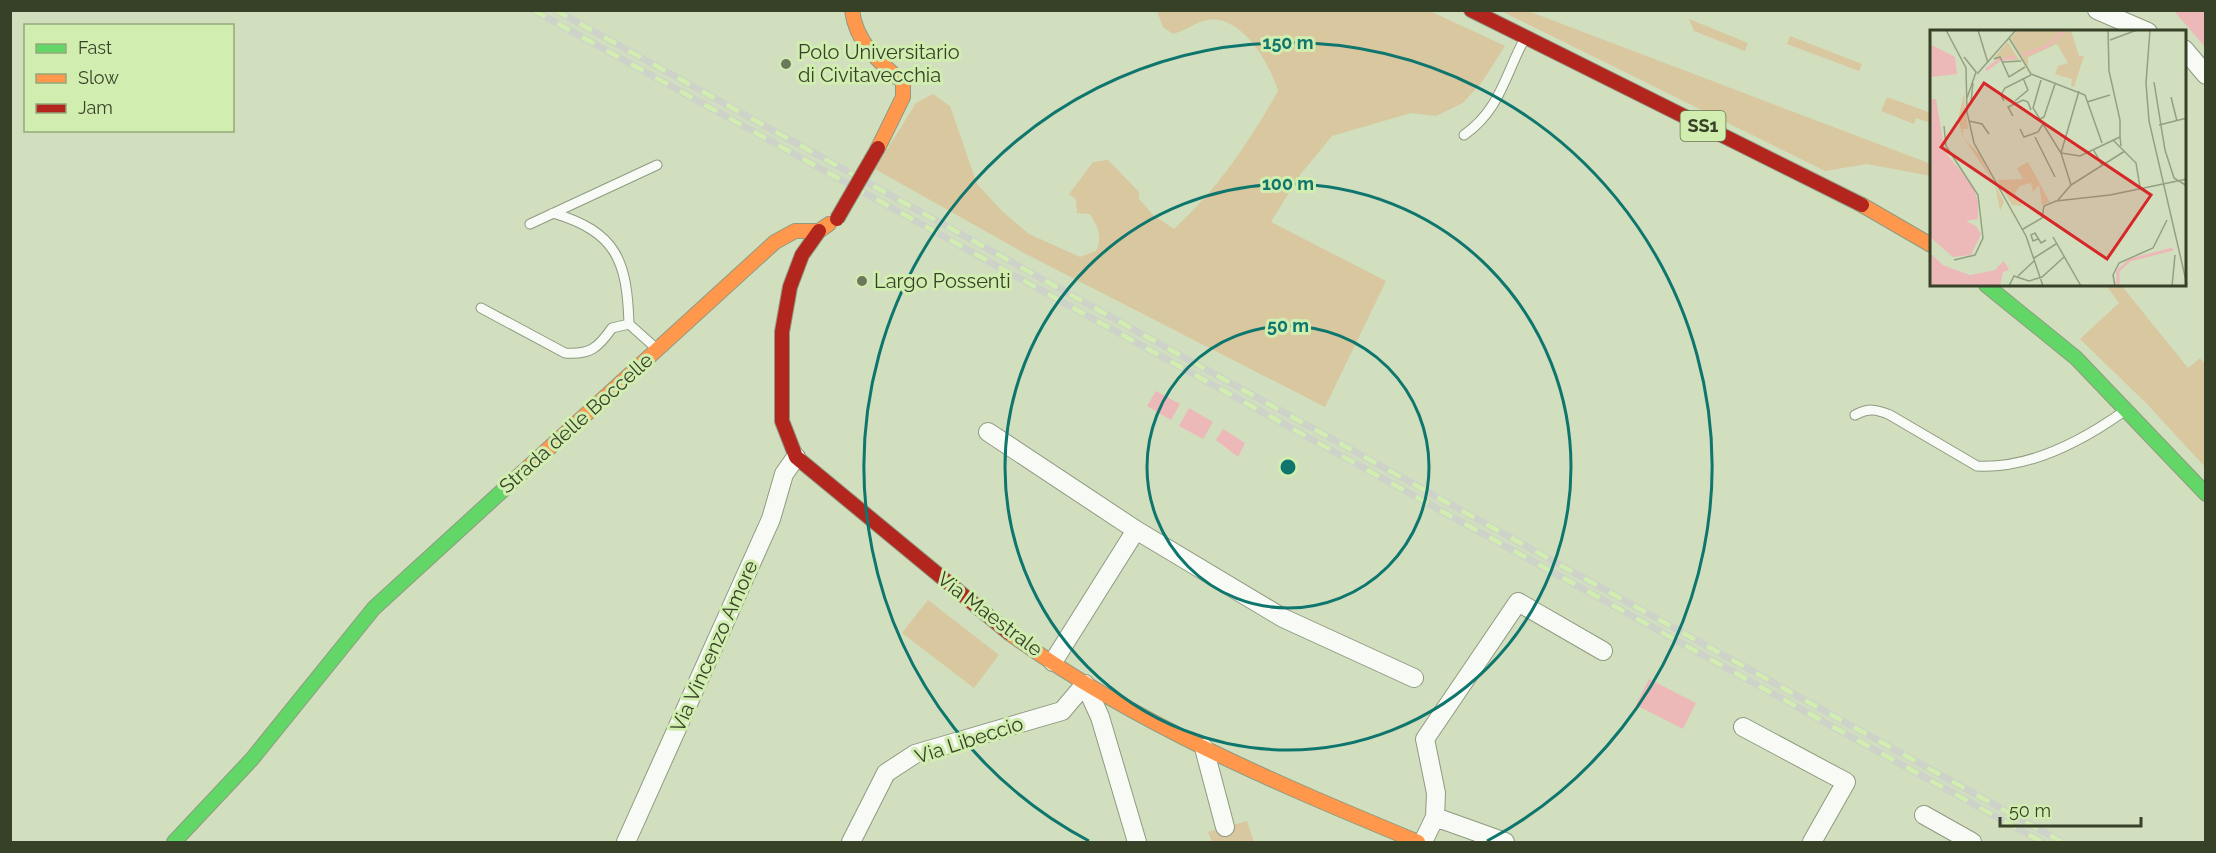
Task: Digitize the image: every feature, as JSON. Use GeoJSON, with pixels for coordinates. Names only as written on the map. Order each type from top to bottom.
{"type":"FeatureCollection","features":[{"type":"Feature","properties":{"kind":"street","name":"Strada delle Boccelle"},"geometry":{"type":"LineString","coordinates":[[174,843],[252,759],[374,608],[775,242],[795,231],[819,231],[837,219],[878,148],[903,97],[903,82],[864,45],[856,32],[852,10]]}},
{"type":"Feature","properties":{"kind":"street"},"geometry":{"type":"LineString","coordinates":[[2097,10],[2143,30]]}},
{"type":"Feature","properties":{"kind":"street","name":"SS1"},"geometry":{"type":"LineString","coordinates":[[1472,11],[1849,198],[1930,244]]}},
{"type":"Feature","properties":{"kind":"street"},"geometry":{"type":"LineString","coordinates":[[2186,52],[2205,75]]}},
{"type":"Feature","properties":{"kind":"street","name":"Via Maestrale"},"geometry":{"type":"LineString","coordinates":[[819,231],[802,255],[790,287],[782,332],[782,421],[796,457],[981,610],[1085,684],[1242,768],[1418,843]]}},
{"type":"Feature","properties":{"kind":"street"},"geometry":{"type":"LineString","coordinates":[[1987,286],[2076,358],[2127,409],[2205,494]]}},
{"type":"Feature","properties":{"kind":"street"},"geometry":{"type":"LineString","coordinates":[[988,432],[1136,530],[1283,618],[1414,678]]}},
{"type":"Feature","properties":{"kind":"street","name":"Via Vincenzo Amore"},"geometry":{"type":"LineString","coordinates":[[634,840],[771,519],[784,474],[796,457]]}},
{"type":"Feature","properties":{"kind":"street"},"geometry":{"type":"LineString","coordinates":[[1053,662],[1136,530]]}},
{"type":"Feature","properties":{"kind":"street"},"geometry":{"type":"LineString","coordinates":[[1423,843],[1435,817],[1436,793],[1425,739],[1518,602],[1603,651]]}},
{"type":"Feature","properties":{"kind":"street"},"geometry":{"type":"LineString","coordinates":[[1085,684],[1100,717],[1137,843]]}},
{"type":"Feature","properties":{"kind":"street","name":"Via Libeccio"},"geometry":{"type":"LineString","coordinates":[[851,843],[886,773],[915,754],[1062,711],[1085,684]]}},
{"type":"Feature","properties":{"kind":"street"},"geometry":{"type":"LineString","coordinates":[[1743,727],[1846,782],[1812,843]]}},
{"type":"Feature","properties":{"kind":"street"},"geometry":{"type":"LineString","coordinates":[[1204,748],[1225,827]]}},
{"type":"Feature","properties":{"kind":"street"},"geometry":{"type":"LineString","coordinates":[[1924,815],[1972,843]]}},
{"type":"Feature","properties":{"kind":"street"},"geometry":{"type":"LineString","coordinates":[[1435,817],[1505,843]]}},
{"type":"Feature","properties":{"kind":"lane"},"geometry":{"type":"LineString","coordinates":[[1464,135],[1491,107],[1504,89],[1525,38]]}},
{"type":"Feature","properties":{"kind":"lane"},"geometry":{"type":"LineString","coordinates":[[530,224],[657,165]]}},
{"type":"Feature","properties":{"kind":"lane"},"geometry":{"type":"LineString","coordinates":[[553,213],[578,221],[616,252],[628,293],[630,324],[657,349]]}},
{"type":"Feature","properties":{"kind":"lane"},"geometry":{"type":"LineString","coordinates":[[481,308],[565,353],[581,354],[600,345],[612,328],[630,324]]}},
{"type":"Feature","properties":{"kind":"lane"},"geometry":{"type":"LineString","coordinates":[[1855,416],[1866,410],[1882,412],[1977,466],[1989,466],[2036,457],[2106,424],[2127,409]]}},
{"type":"Feature","properties":{"kind":"shaded area"},"geometry":{"type":"Polygon","coordinates":[[[1157,11],[1430,11],[1505,46],[1482,82],[1463,103],[1436,116],[1411,113],[1332,136],[1300,175],[1271,222],[1386,281],[1325,407],[1024,253],[875,169],[916,103],[933,94],[950,106],[977,184],[1002,211],[1029,234],[1080,257],[1096,251],[1099,232],[1095,223],[1090,214],[1077,213],[1076,199],[1069,194],[1093,162],[1108,160],[1139,192],[1139,199],[1153,215],[1174,229],[1190,214],[1232,164],[1278,91],[1253,43],[1232,25],[1220,20],[1207,20],[1173,34],[1163,27],[1157,11]]]}},
{"type":"Feature","properties":{"kind":"shaded area"},"geometry":{"type":"Polygon","coordinates":[[[1501,11],[1528,11],[1930,164],[1930,176],[1867,164],[1825,171],[1501,11]]]}},
{"type":"Feature","properties":{"kind":"shaded area"},"geometry":{"type":"Polygon","coordinates":[[[2174,11],[2205,11],[2205,47],[2174,11]]]}},
{"type":"Feature","properties":{"kind":"shaded area"},"geometry":{"type":"Polygon","coordinates":[[[1689,19],[1748,43],[1745,51],[1694,31],[1689,19]]]}},
{"type":"Feature","properties":{"kind":"shaded area"},"geometry":{"type":"Polygon","coordinates":[[[1790,36],[1862,64],[1859,71],[1787,44],[1790,36]]]}},
{"type":"Feature","properties":{"kind":"shaded area"},"geometry":{"type":"Polygon","coordinates":[[[1887,97],[1930,113],[1930,123],[1916,118],[1914,124],[1881,111],[1887,97]]]}},
{"type":"Feature","properties":{"kind":"shaded area"},"geometry":{"type":"Polygon","coordinates":[[[2107,286],[2122,286],[2188,368],[2200,358],[2205,364],[2205,467],[2147,404],[2080,339],[2119,303],[2107,286]]]}},
{"type":"Feature","properties":{"kind":"shaded area"},"geometry":{"type":"Polygon","coordinates":[[[1156,391],[1180,404],[1171,420],[1147,406],[1156,391]]]}},
{"type":"Feature","properties":{"kind":"shaded area"},"geometry":{"type":"Polygon","coordinates":[[[1189,408],[1213,422],[1203,439],[1179,426],[1189,408]]]}},
{"type":"Feature","properties":{"kind":"shaded area"},"geometry":{"type":"Polygon","coordinates":[[[1223,429],[1245,443],[1238,457],[1216,440],[1223,429]]]}},
{"type":"Feature","properties":{"kind":"shaded area"},"geometry":{"type":"Polygon","coordinates":[[[928,600],[999,655],[974,688],[902,633],[928,600]]]}},
{"type":"Feature","properties":{"kind":"shaded area"},"geometry":{"type":"Polygon","coordinates":[[[1649,679],[1696,703],[1683,729],[1636,705],[1649,679]]]}},
{"type":"Feature","properties":{"kind":"shaded area"},"geometry":{"type":"Polygon","coordinates":[[[1247,821],[1254,842],[1212,842],[1208,832],[1247,821]]]}},
{"type":"Feature","properties":{"kind":"railway"},"geometry":{"type":"LineString","coordinates":[[533,10],[2042,842]]}},
{"type":"Feature","properties":{"kind":"railway"},"geometry":{"type":"LineString","coordinates":[[555,10],[2062,842]]}},
{"type":"Feature","properties":{"kind":"traffic: fast"},"geometry":{"type":"LineString","coordinates":[[1987,286],[2076,358],[2206,494]]}},
{"type":"Feature","properties":{"kind":"traffic: fast"},"geometry":{"type":"LineString","coordinates":[[174,842],[252,759],[374,608],[513,481]]}},
{"type":"Feature","properties":{"kind":"traffic: slow"},"geometry":{"type":"LineString","coordinates":[[852,10],[858,32],[870,51],[903,82],[903,97],[878,148]]}},
{"type":"Feature","properties":{"kind":"traffic: slow"},"geometry":{"type":"LineString","coordinates":[[1862,205],[1930,244]]}},
{"type":"Feature","properties":{"kind":"traffic: slow"},"geometry":{"type":"LineString","coordinates":[[513,481],[775,242],[795,231],[819,231],[829,224]]}},
{"type":"Feature","properties":{"kind":"traffic: slow"},"geometry":{"type":"LineString","coordinates":[[1009,633],[1057,666],[1156,724],[1259,774],[1418,842]]}},
{"type":"Feature","properties":{"kind":"traffic: jam"},"geometry":{"type":"LineString","coordinates":[[1471,10],[1862,205]]}},
{"type":"Feature","properties":{"kind":"traffic: jam"},"geometry":{"type":"LineString","coordinates":[[837,219],[878,148]]}},
{"type":"Feature","properties":{"kind":"traffic: jam"},"geometry":{"type":"LineString","coordinates":[[819,231],[802,255],[790,287],[782,332],[782,421],[796,457],[1009,633]]}},
{"type":"Feature","properties":{"kind":"place","name":"Polo Universitario di Civitavecchia"},"geometry":{"type":"Point","coordinates":[786,64]}},
{"type":"Feature","properties":{"kind":"place","name":"Largo Possenti"},"geometry":{"type":"Point","coordinates":[862,281]}}]}
